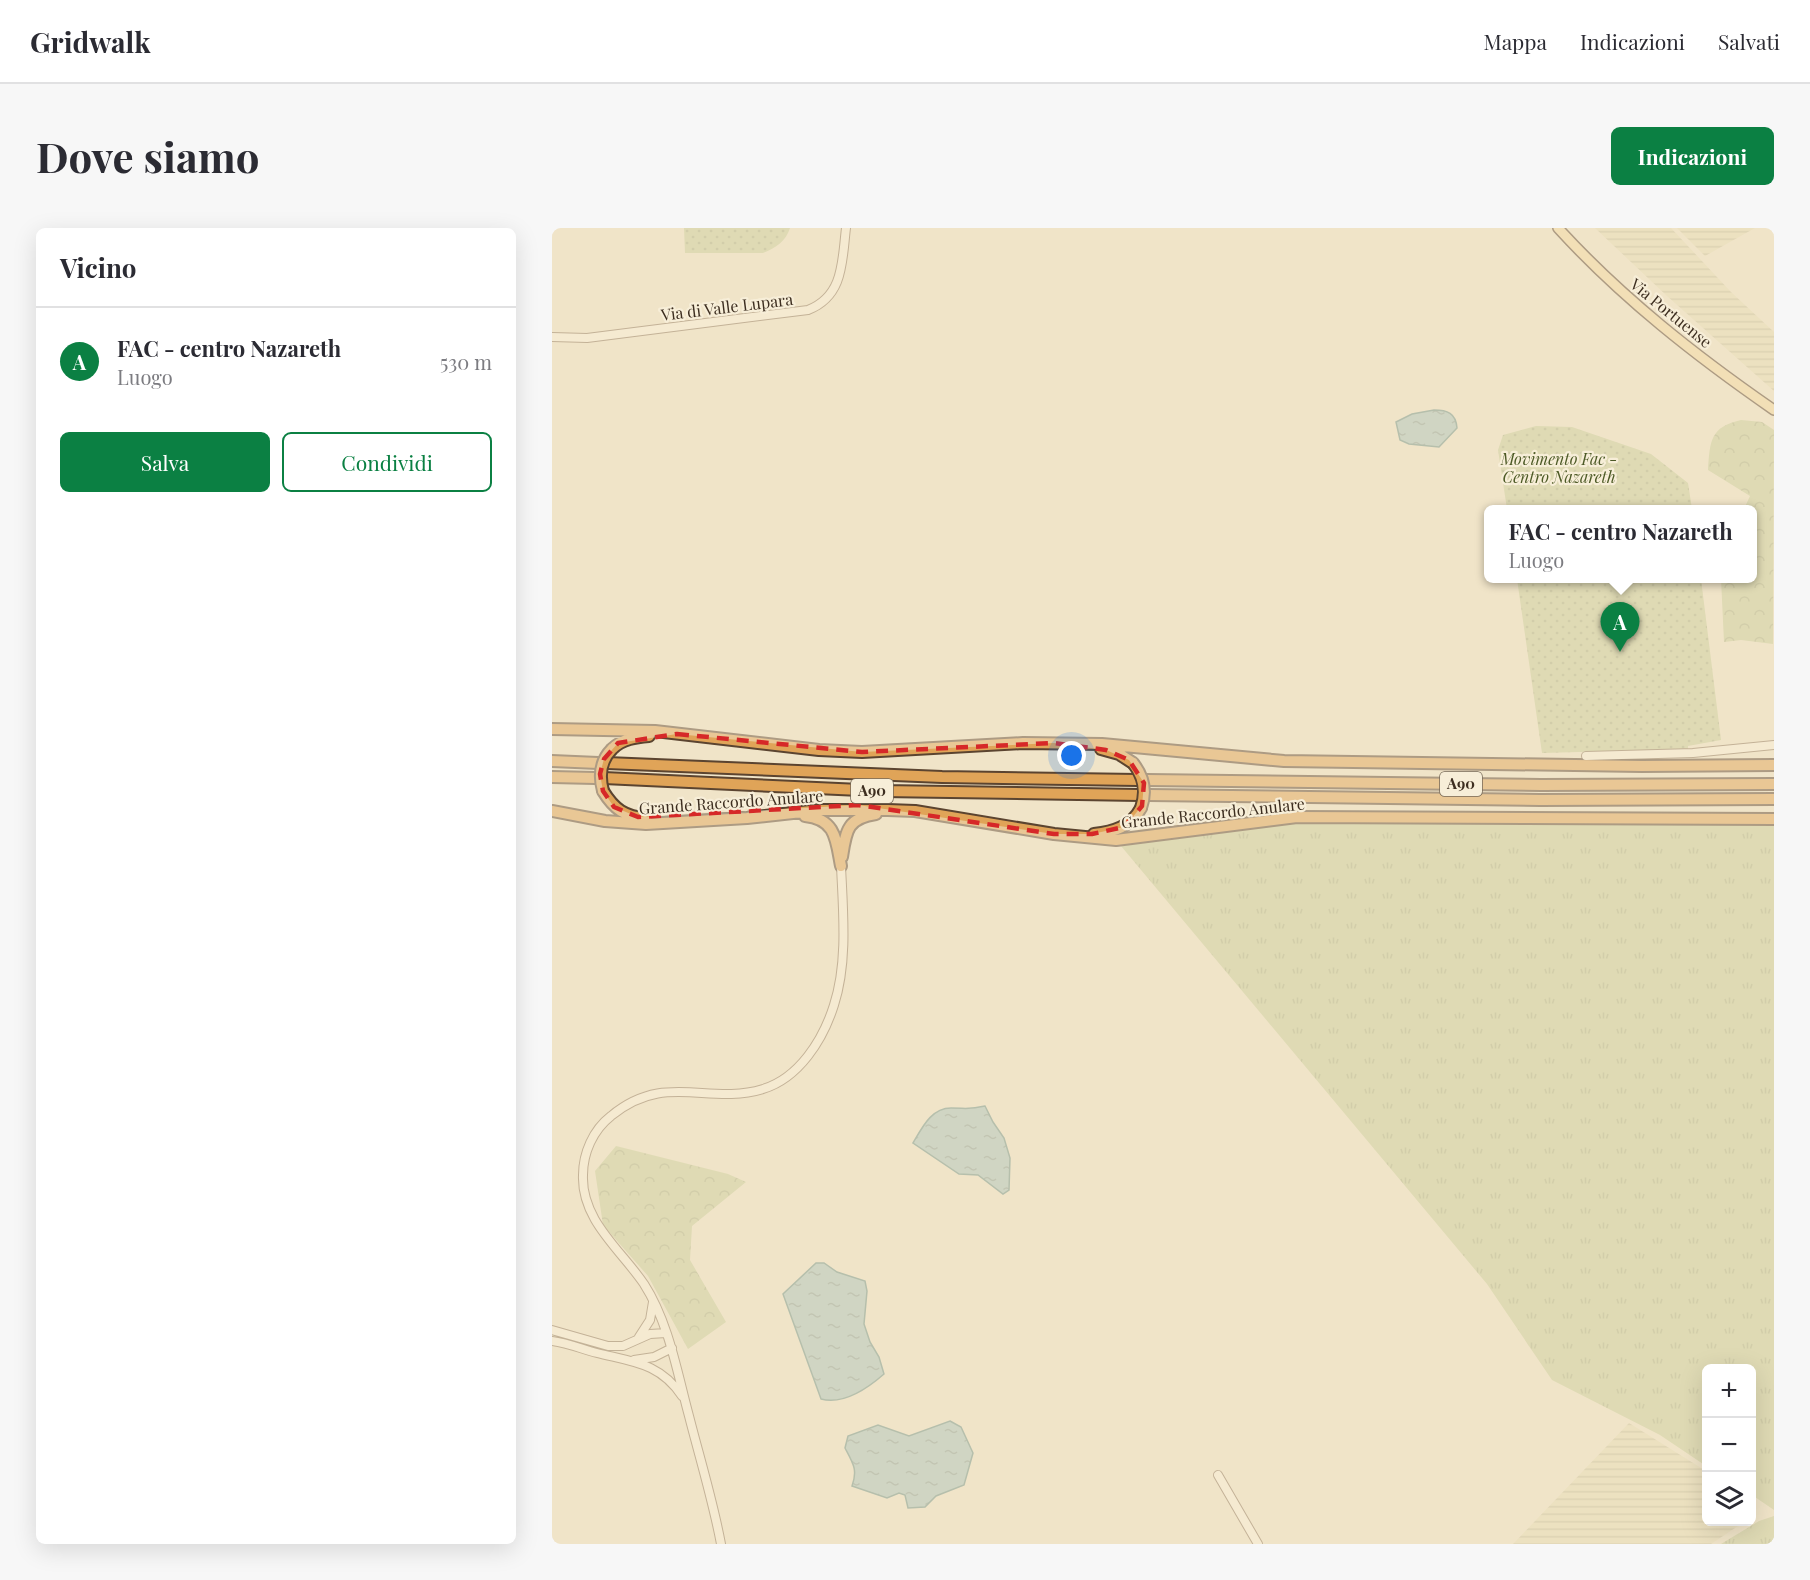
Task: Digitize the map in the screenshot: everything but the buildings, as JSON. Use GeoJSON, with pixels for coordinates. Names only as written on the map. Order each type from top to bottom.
{"type":"FeatureCollection","features":[{"type":"Feature","properties":{"kind":"highway"},"geometry":{"type":"LineString","coordinates":[[552,729],[625,730],[819,750],[862,752],[1023,743],[1102,744],[1284,761],[1642,766],[1774,765]]}},
{"type":"Feature","properties":{"kind":"highway"},"geometry":{"type":"LineString","coordinates":[[677,734],[628,739],[618,743],[612,749],[604,759],[600,771],[603,791],[616,810],[638,817],[694,817],[858,805],[915,811]]}},
{"type":"Feature","properties":{"kind":"highway"},"geometry":{"type":"LineString","coordinates":[[1054,744],[1106,750],[1119,754],[1133,764],[1140,773],[1144,788],[1141,808],[1132,821],[1117,829],[1092,834],[1054,834]]}},
{"type":"Feature","properties":{"kind":"highway","name":"Grande Raccordo Anulare"},"geometry":{"type":"LineString","coordinates":[[552,761],[942,777],[1541,785],[1774,784]]}},
{"type":"Feature","properties":{"kind":"highway","name":"Grande Raccordo Anulare"},"geometry":{"type":"LineString","coordinates":[[552,777],[882,791],[1540,800],[1774,799]]}},
{"type":"Feature","properties":{"kind":"highway","name":"Grande Raccordo Anulare"},"geometry":{"type":"LineString","coordinates":[[552,811],[605,821],[638,824],[747,819],[858,808],[915,811],[1054,834],[1107,839],[1130,839],[1297,817],[1774,819]]}},
{"type":"Feature","properties":{"kind":"highway"},"geometry":{"type":"LineString","coordinates":[[841,866],[848,831],[857,818],[874,814],[915,811]]}},
{"type":"Feature","properties":{"kind":"highway"},"geometry":{"type":"LineString","coordinates":[[747,819],[802,816],[820,819],[833,831],[841,866]]}},
{"type":"Feature","properties":{"kind":"main road","name":"Via Portuense"},"geometry":{"type":"LineString","coordinates":[[1558,228],[1595,268],[1651,318],[1774,410]]}},
{"type":"Feature","properties":{"kind":"street","name":"Via di Valle Lupara"},"geometry":{"type":"LineString","coordinates":[[552,337],[587,338],[808,310],[826,301],[835,288],[846,228]]}},
{"type":"Feature","properties":{"kind":"street"},"geometry":{"type":"LineString","coordinates":[[1586,756],[1693,753],[1774,745]]}},
{"type":"Feature","properties":{"kind":"street"},"geometry":{"type":"LineString","coordinates":[[721,1544],[672,1348],[654,1300],[636,1272],[602,1230],[589,1208],[584,1192],[583,1174],[586,1154],[607,1118],[639,1098],[659,1092],[752,1092],[777,1083],[803,1062],[824,1031],[838,991],[843,917],[841,866]]}},
{"type":"Feature","properties":{"kind":"street"},"geometry":{"type":"LineString","coordinates":[[637,1340],[650,1320],[654,1300]]}},
{"type":"Feature","properties":{"kind":"street"},"geometry":{"type":"LineString","coordinates":[[552,1330],[608,1346],[623,1346],[650,1334],[666,1333]]}},
{"type":"Feature","properties":{"kind":"street"},"geometry":{"type":"LineString","coordinates":[[552,1341],[632,1360],[661,1373],[673,1383],[685,1402]]}},
{"type":"Feature","properties":{"kind":"street"},"geometry":{"type":"LineString","coordinates":[[632,1360],[654,1357],[672,1348]]}},
{"type":"Feature","properties":{"kind":"street"},"geometry":{"type":"LineString","coordinates":[[1218,1475],[1258,1544]]}},
{"type":"Feature","properties":{"kind":"highlighted area"},"geometry":{"type":"Polygon","coordinates":[[[677,734],[862,752],[1054,743],[1106,750],[1129,760],[1144,783],[1142,806],[1124,827],[1092,834],[1054,834],[858,805],[638,817],[614,807],[603,791],[600,774],[604,759],[618,743],[677,734]]]}},
{"type":"Feature","properties":{"kind":"shaded area"},"geometry":{"type":"Polygon","coordinates":[[[1595,228],[1671,228],[1731,292],[1774,332],[1774,391],[1667,296],[1595,228]]]}},
{"type":"Feature","properties":{"kind":"shaded area"},"geometry":{"type":"Polygon","coordinates":[[[1677,228],[1755,228],[1705,256],[1677,228]]]}},
{"type":"Feature","properties":{"kind":"shaded area"},"geometry":{"type":"Polygon","coordinates":[[[1629,1423],[1702,1469],[1702,1526],[1738,1526],[1711,1544],[1513,1544],[1629,1423]]]}},
{"type":"Feature","properties":{"kind":"green space"},"geometry":{"type":"Polygon","coordinates":[[[684,228],[790,228],[780,244],[763,253],[685,253],[684,228]]]}},
{"type":"Feature","properties":{"kind":"green space"},"geometry":{"type":"Polygon","coordinates":[[[1741,420],[1762,422],[1774,430],[1773,644],[1741,640],[1724,642],[1721,583],[1757,583],[1757,505],[1746,505],[1750,496],[1708,470],[1711,443],[1717,431],[1741,420]]]}},
{"type":"Feature","properties":{"kind":"green space","name":"Movimento Fac - Centro Nazareth"},"geometry":{"type":"Polygon","coordinates":[[[1536,426],[1572,427],[1651,454],[1688,483],[1691,505],[1506,505],[1498,450],[1503,435],[1536,426]]]}},
{"type":"Feature","properties":{"kind":"green space"},"geometry":{"type":"Polygon","coordinates":[[[1518,583],[1701,583],[1721,740],[1688,746],[1688,749],[1542,753],[1518,583]]]}},
{"type":"Feature","properties":{"kind":"green space"},"geometry":{"type":"Polygon","coordinates":[[[1299,823],[1774,825],[1774,1510],[1756,1498],[1756,1364],[1702,1364],[1702,1463],[1660,1435],[1552,1380],[1487,1284],[1121,846],[1299,823]]]}},
{"type":"Feature","properties":{"kind":"green space"},"geometry":{"type":"Polygon","coordinates":[[[616,1146],[728,1174],[746,1182],[692,1226],[690,1260],[726,1322],[688,1349],[648,1276],[603,1225],[595,1171],[616,1146]]]}},
{"type":"Feature","properties":{"kind":"green space"},"geometry":{"type":"Polygon","coordinates":[[[1774,1516],[1774,1544],[1721,1544],[1751,1526],[1756,1526],[1759,1521],[1774,1516]]]}},
{"type":"Feature","properties":{"kind":"water"},"geometry":{"type":"Polygon","coordinates":[[[1434,410],[1450,413],[1455,419],[1457,428],[1439,447],[1409,444],[1400,440],[1396,422],[1412,414],[1434,410]]]}},
{"type":"Feature","properties":{"kind":"water"},"geometry":{"type":"Polygon","coordinates":[[[985,1106],[1004,1138],[1010,1158],[1009,1190],[1003,1194],[978,1175],[959,1174],[913,1143],[928,1120],[938,1111],[985,1106]]]}},
{"type":"Feature","properties":{"kind":"water"},"geometry":{"type":"Polygon","coordinates":[[[816,1263],[824,1263],[837,1272],[865,1281],[867,1291],[864,1324],[884,1374],[863,1390],[838,1400],[821,1399],[783,1294],[816,1263]]]}},
{"type":"Feature","properties":{"kind":"water"},"geometry":{"type":"Polygon","coordinates":[[[950,1421],[961,1427],[973,1453],[964,1485],[936,1496],[925,1507],[908,1508],[905,1495],[899,1493],[887,1498],[852,1486],[855,1475],[854,1467],[845,1448],[848,1436],[878,1425],[909,1436],[950,1421]]]}},
{"type":"Feature","properties":{"kind":"place","name":"FAC - centro Nazareth"},"geometry":{"type":"Point","coordinates":[1620,652]}}]}
